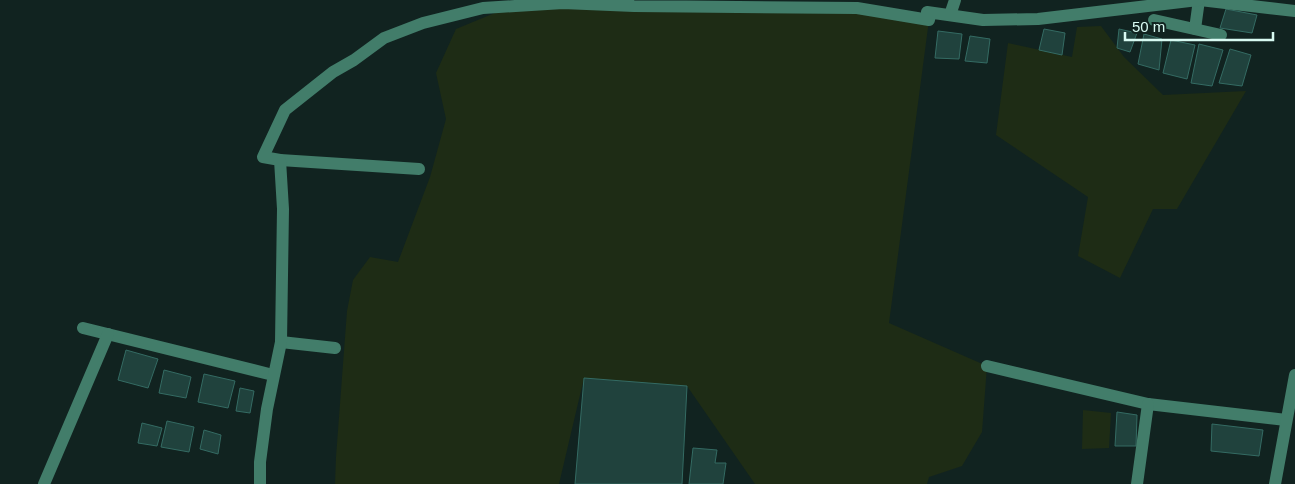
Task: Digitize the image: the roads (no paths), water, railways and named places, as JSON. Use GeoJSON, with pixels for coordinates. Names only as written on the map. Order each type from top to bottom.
{"type":"FeatureCollection","features":[{"type":"Feature","properties":{"kind":"street"},"geometry":{"type":"LineString","coordinates":[[950,15],[955,0]]}},
{"type":"Feature","properties":{"kind":"street"},"geometry":{"type":"LineString","coordinates":[[1195,28],[1199,0]]}},
{"type":"Feature","properties":{"kind":"street"},"geometry":{"type":"LineString","coordinates":[[419,169],[280,160],[263,157],[285,110],[333,72],[354,60],[384,38],[423,23],[483,8],[563,3],[634,6],[857,8],[929,20],[927,12],[983,20],[1038,19],[1199,0],[1295,11]]}},
{"type":"Feature","properties":{"kind":"street"},"geometry":{"type":"LineString","coordinates":[[1154,20],[1221,34]]}},
{"type":"Feature","properties":{"kind":"street"},"geometry":{"type":"LineString","coordinates":[[260,484],[260,462],[273,375],[281,342],[283,209],[280,160]]}},
{"type":"Feature","properties":{"kind":"street"},"geometry":{"type":"LineString","coordinates":[[83,328],[273,375]]}},
{"type":"Feature","properties":{"kind":"street"},"geometry":{"type":"LineString","coordinates":[[44,484],[108,334]]}},
{"type":"Feature","properties":{"kind":"street"},"geometry":{"type":"LineString","coordinates":[[281,342],[335,348]]}},
{"type":"Feature","properties":{"kind":"street"},"geometry":{"type":"LineString","coordinates":[[987,366],[1148,404],[1286,420]]}},
{"type":"Feature","properties":{"kind":"street"},"geometry":{"type":"LineString","coordinates":[[1275,484],[1294,381]]}},
{"type":"Feature","properties":{"kind":"street"},"geometry":{"type":"LineString","coordinates":[[1137,484],[1148,404]]}}]}
